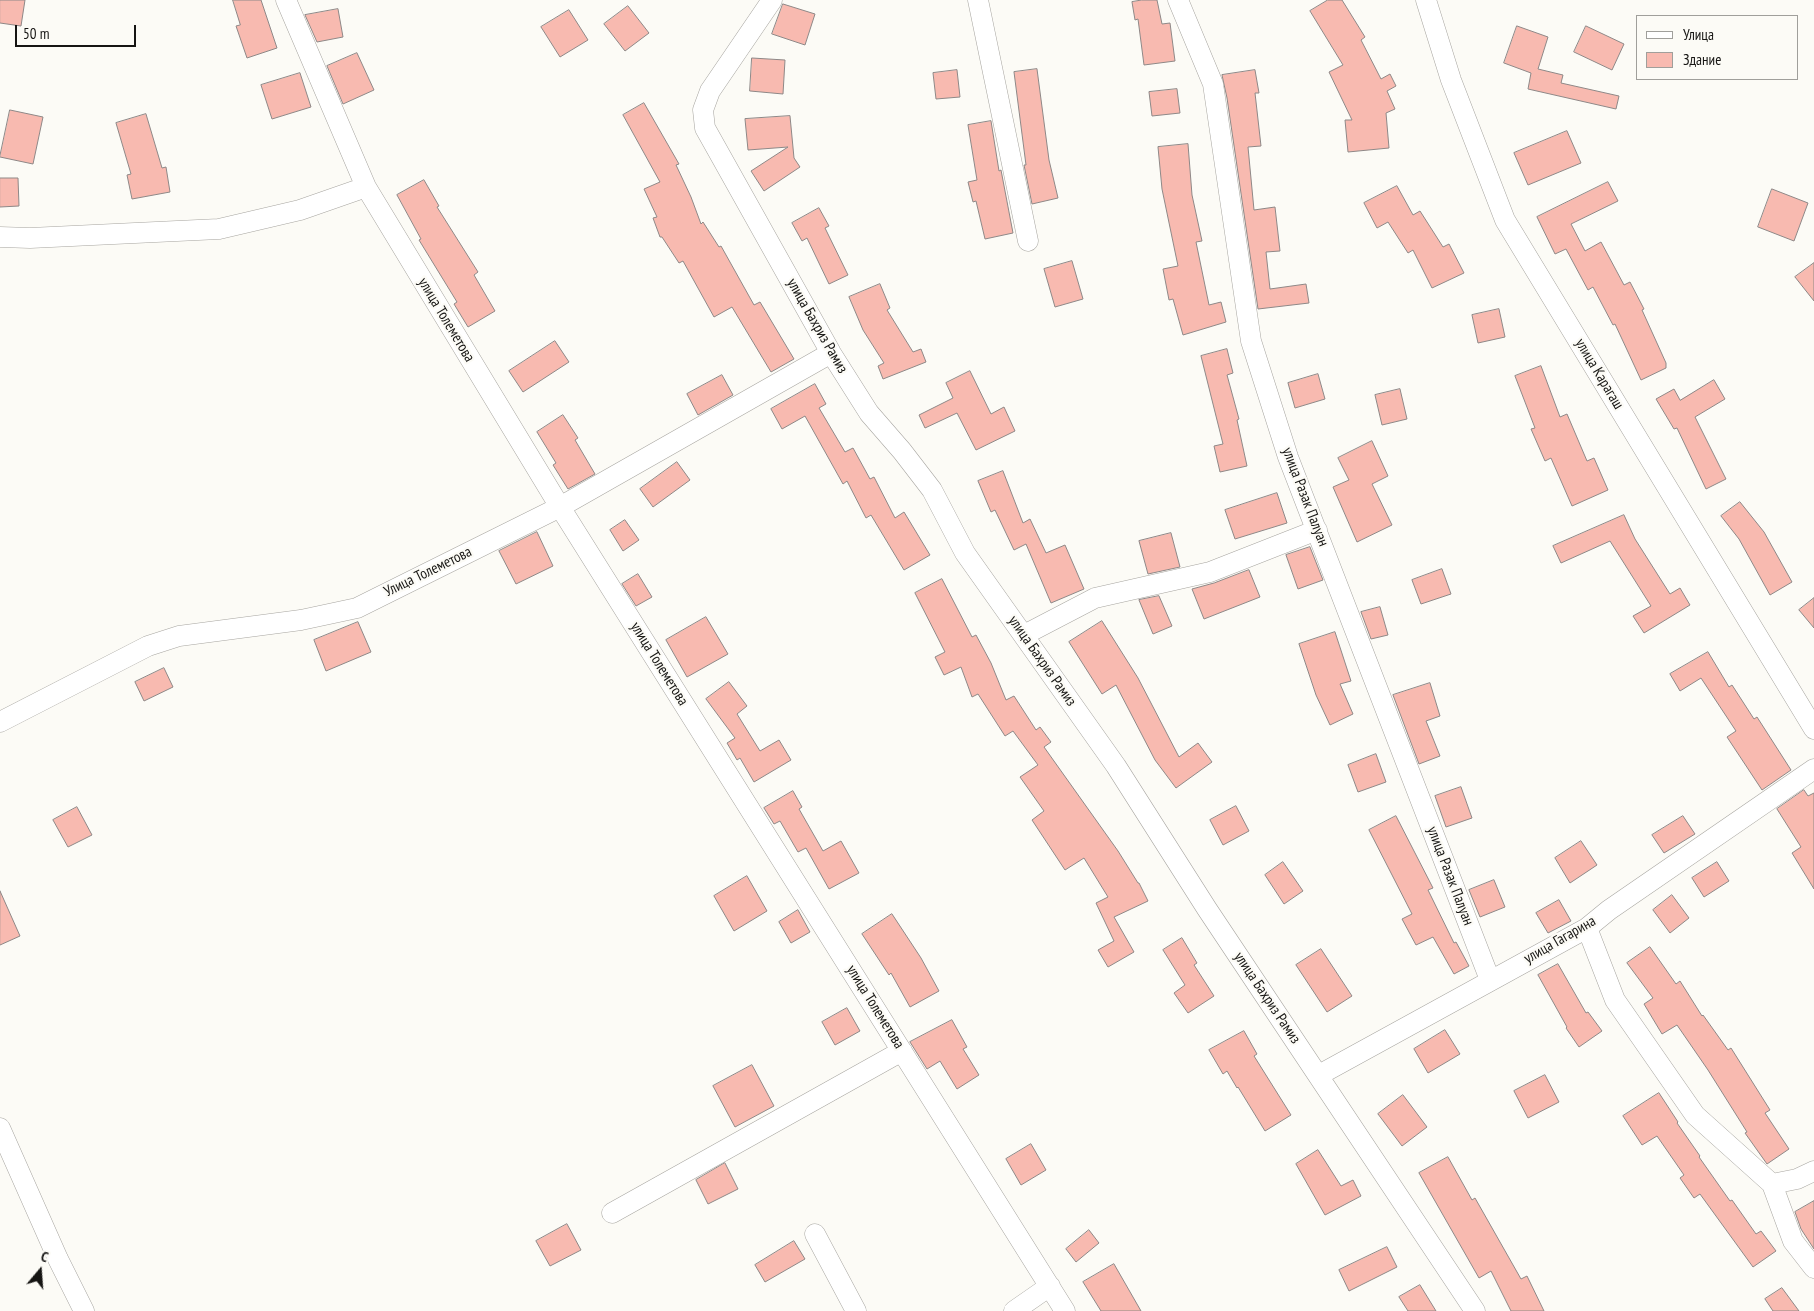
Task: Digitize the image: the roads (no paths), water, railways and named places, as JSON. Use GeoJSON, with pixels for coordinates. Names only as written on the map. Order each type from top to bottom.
{"type":"FeatureCollection","features":[{"type":"Feature","properties":{"kind":"street","name":"улица Толеметова"},"geometry":{"type":"LineString","coordinates":[[286,0],[366,187],[560,507],[1065,1311]]}},
{"type":"Feature","properties":{"kind":"street","name":"улица Бахриз Рамиз"},"geometry":{"type":"LineString","coordinates":[[772,0],[710,91],[703,110],[705,128],[831,353],[869,413],[932,490],[965,553],[1116,766],[1207,909],[1476,1311]]}},
{"type":"Feature","properties":{"kind":"street"},"geometry":{"type":"LineString","coordinates":[[978,0],[1028,241]]}},
{"type":"Feature","properties":{"kind":"street","name":"улица Разак Палуан"},"geometry":{"type":"LineString","coordinates":[[1178,0],[1213,84],[1251,341],[1288,457],[1490,980]]}},
{"type":"Feature","properties":{"kind":"street","name":"улица Карагаш"},"geometry":{"type":"LineString","coordinates":[[1426,0],[1451,80],[1505,220],[1814,728]]}},
{"type":"Feature","properties":{"kind":"street"},"geometry":{"type":"LineString","coordinates":[[0,237],[30,238],[219,229],[300,210],[366,187]]}},
{"type":"Feature","properties":{"kind":"street","name":"Улица Толеметова"},"geometry":{"type":"LineString","coordinates":[[0,722],[148,646],[179,636],[301,620],[357,608],[560,507],[831,353]]}},
{"type":"Feature","properties":{"kind":"street"},"geometry":{"type":"LineString","coordinates":[[1024,635],[1096,598],[1210,572],[1317,530]]}},
{"type":"Feature","properties":{"kind":"street","name":"улица Гагарина"},"geometry":{"type":"LineString","coordinates":[[1319,1074],[1587,928],[1609,910],[1814,769]]}},
{"type":"Feature","properties":{"kind":"street"},"geometry":{"type":"LineString","coordinates":[[1587,928],[1615,1000],[1695,1116],[1772,1184],[1793,1241],[1814,1268]]}},
{"type":"Feature","properties":{"kind":"street"},"geometry":{"type":"LineString","coordinates":[[612,1213],[902,1051]]}},
{"type":"Feature","properties":{"kind":"street"},"geometry":{"type":"LineString","coordinates":[[0,1128],[5,1154],[84,1311]]}},
{"type":"Feature","properties":{"kind":"street"},"geometry":{"type":"LineString","coordinates":[[1772,1184],[1797,1179],[1814,1171]]}},
{"type":"Feature","properties":{"kind":"street"},"geometry":{"type":"LineString","coordinates":[[815,1234],[856,1311]]}},
{"type":"Feature","properties":{"kind":"street"},"geometry":{"type":"LineString","coordinates":[[1014,1311],[1050,1286]]}}]}
